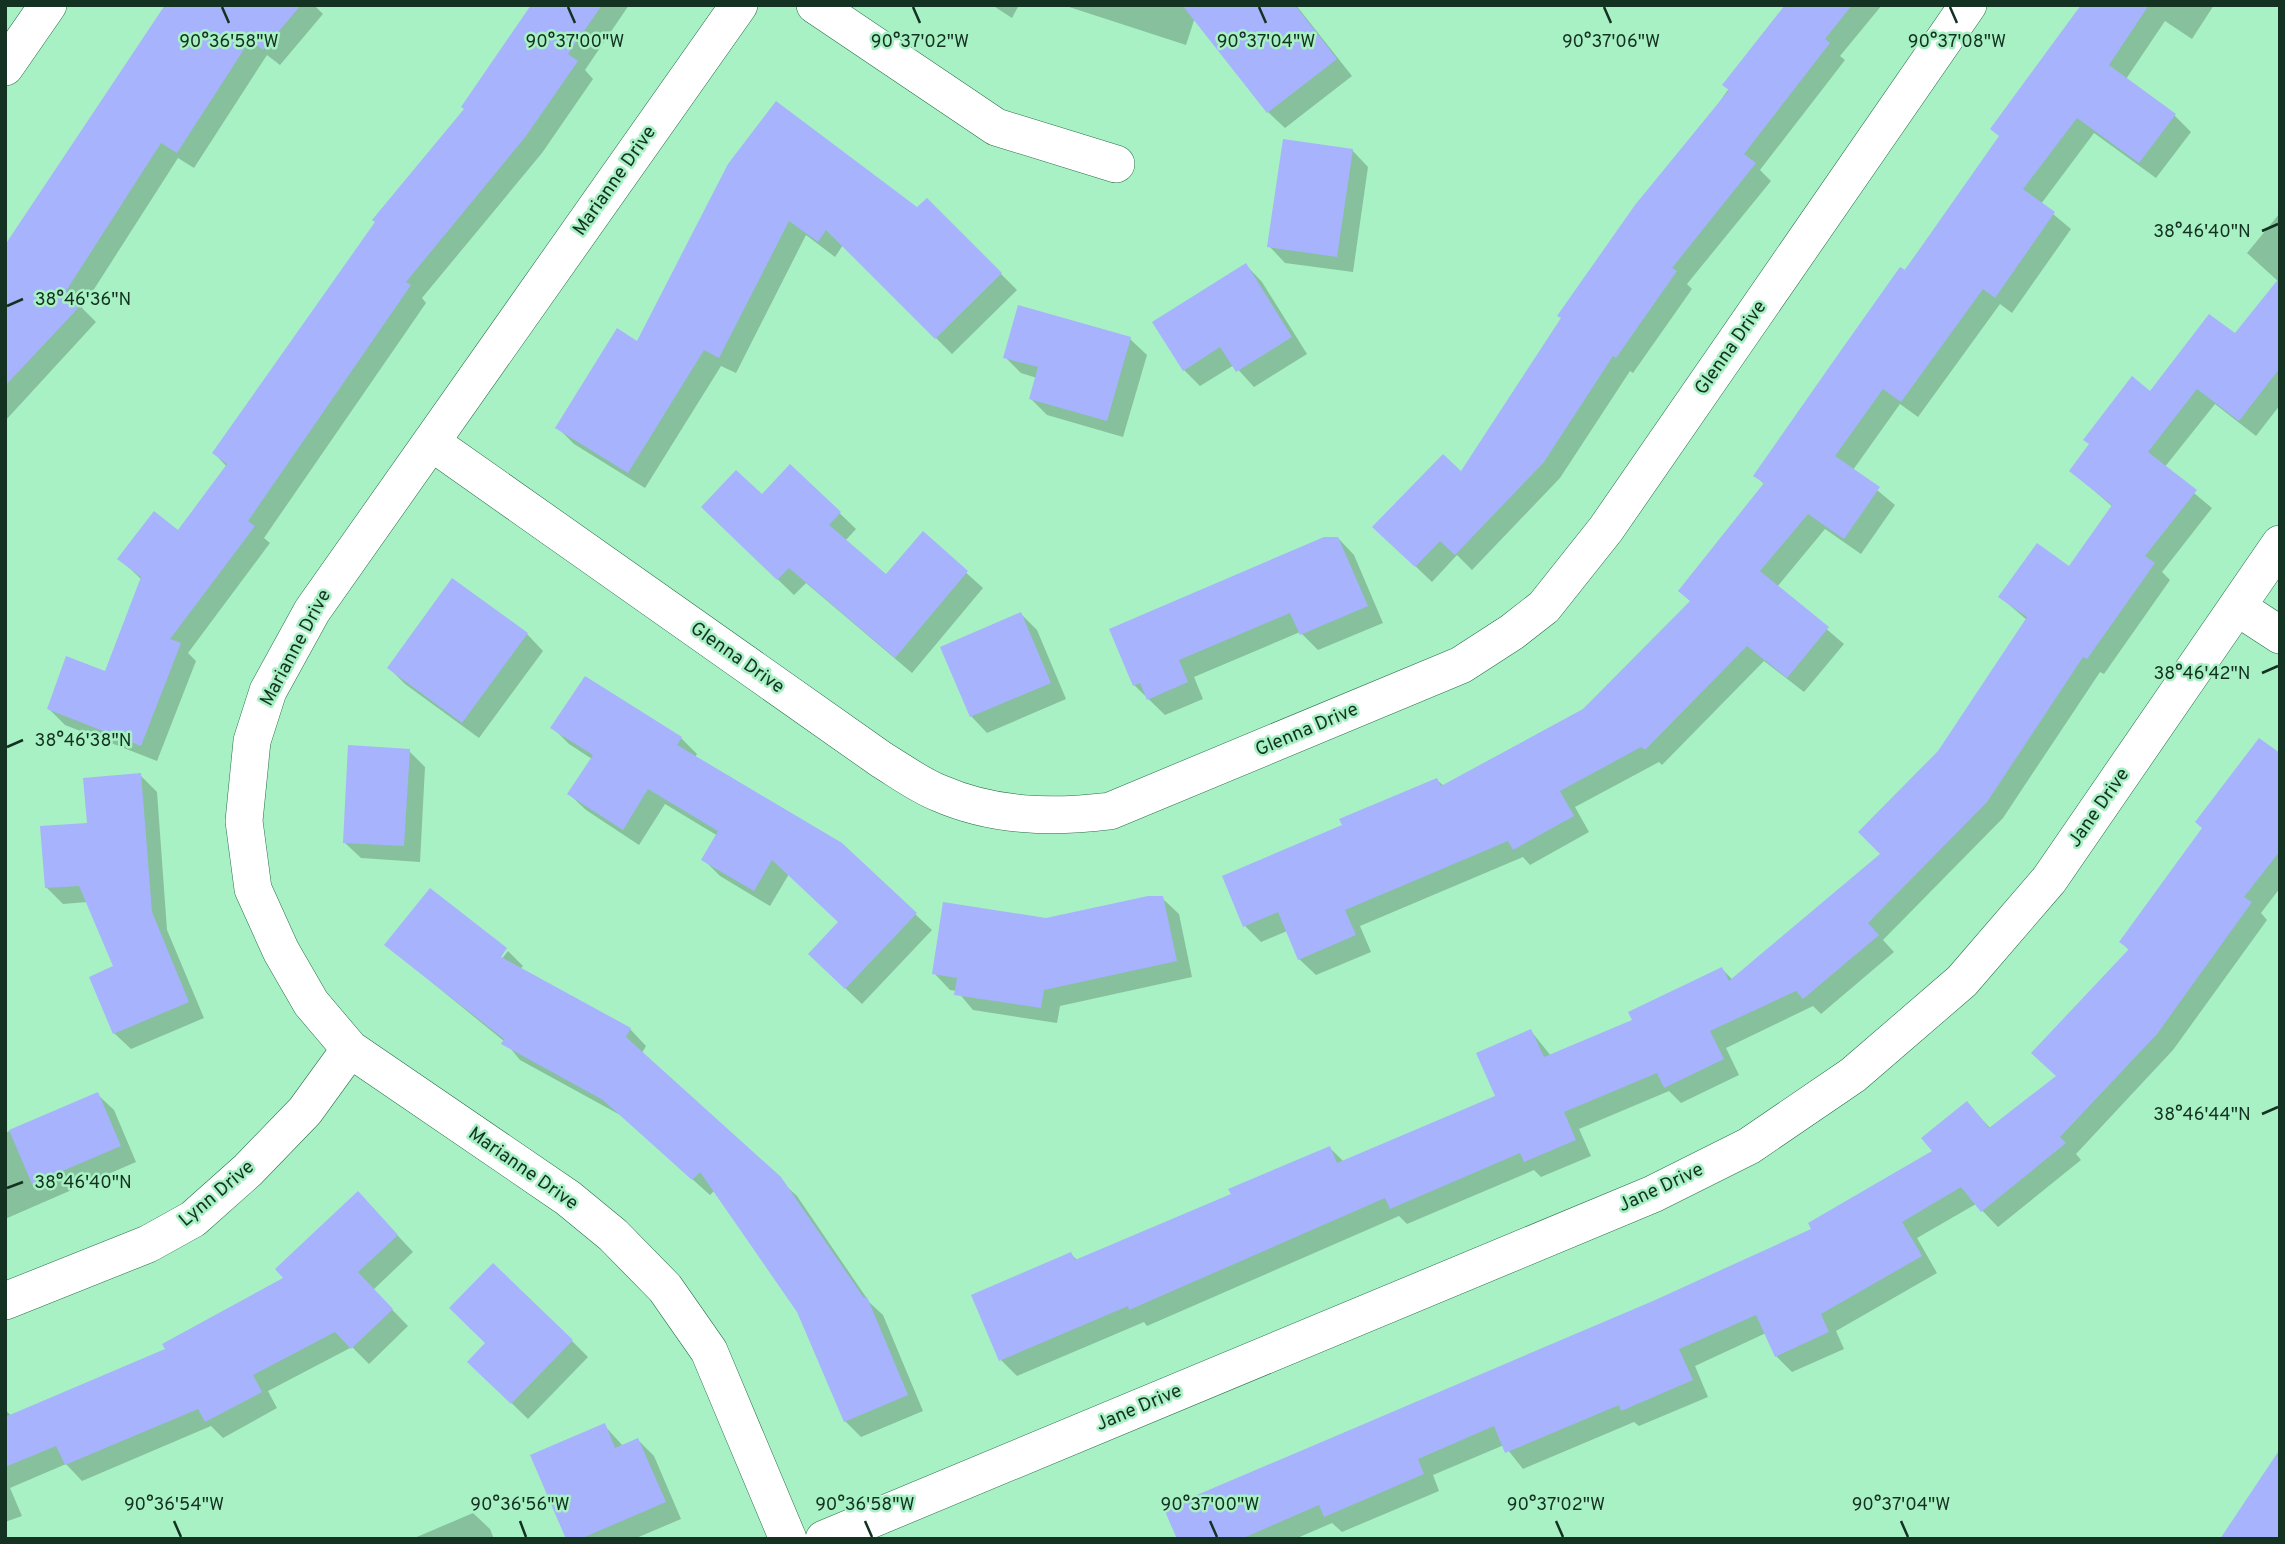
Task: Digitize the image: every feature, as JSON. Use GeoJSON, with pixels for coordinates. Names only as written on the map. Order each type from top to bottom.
{"type":"FeatureCollection","features":[{"type":"Feature","properties":{"kind":"street"},"geometry":{"type":"LineString","coordinates":[[5,67],[48,5]]}},
{"type":"Feature","properties":{"kind":"street","name":"Marianne Drive"},"geometry":{"type":"LineString","coordinates":[[739,5],[312,611],[268,691],[251,741],[244,821],[253,889],[281,951],[311,1003],[350,1049],[568,1198],[613,1235],[664,1288],[709,1351],[788,1539]]}},
{"type":"Feature","properties":{"kind":"street"},"geometry":{"type":"LineString","coordinates":[[815,5],[996,127],[1116,164]]}},
{"type":"Feature","properties":{"kind":"street","name":"Glenna Drive"},"geometry":{"type":"LineString","coordinates":[[431,442],[882,760],[938,793],[991,811],[1059,817],[1110,811],[1461,665],[1512,632],[1544,607],[1606,529],[1968,5]]}},
{"type":"Feature","properties":{"kind":"street","name":"Jane Drive"},"geometry":{"type":"LineString","coordinates":[[824,1539],[1653,1194],[1749,1146],[1853,1075],[1962,981],[2049,880],[2280,544]]}},
{"type":"Feature","properties":{"kind":"street"},"geometry":{"type":"LineString","coordinates":[[2237,607],[2280,635]]}},
{"type":"Feature","properties":{"kind":"street","name":"Lynn Drive"},"geometry":{"type":"LineString","coordinates":[[5,1301],[148,1244],[193,1219],[248,1170],[305,1111],[350,1049]]}},
{"type":"Feature","properties":{"kind":"building"},"geometry":{"type":"Polygon","coordinates":[[[165,5],[301,5],[263,50],[250,40],[177,153],[161,143],[66,291],[81,305],[5,386],[5,245],[165,5]]]}},
{"type":"Feature","properties":{"kind":"building"},"geometry":{"type":"Polygon","coordinates":[[[531,5],[602,5],[568,54],[578,61],[526,136],[406,282],[411,285],[248,521],[255,526],[170,639],[181,643],[141,746],[47,709],[66,656],[105,671],[141,577],[117,559],[154,511],[178,530],[227,464],[212,453],[375,222],[372,220],[464,109],[461,107],[531,5]]]}},
{"type":"Feature","properties":{"kind":"building"},"geometry":{"type":"Polygon","coordinates":[[[1182,5],[1295,5],[1337,59],[1267,113],[1182,5]]]}},
{"type":"Feature","properties":{"kind":"building"},"geometry":{"type":"Polygon","coordinates":[[[1785,5],[1852,5],[1825,39],[1830,43],[1744,154],[1756,163],[1672,268],[1677,271],[1616,358],[1613,356],[1544,462],[1455,555],[1440,541],[1415,567],[1372,527],[1443,454],[1461,471],[1561,318],[1557,316],[1635,205],[1729,90],[1722,85],[1785,5]]]}},
{"type":"Feature","properties":{"kind":"building"},"geometry":{"type":"Polygon","coordinates":[[[2081,5],[2149,5],[2109,65],[2176,114],[2139,163],[2077,118],[2023,189],[2055,212],[1995,298],[1983,289],[1901,402],[1883,389],[1835,456],[1880,487],[1844,539],[1808,514],[1760,571],[1829,627],[1787,678],[1747,646],[1645,750],[1641,747],[1560,791],[1574,816],[1513,850],[1508,841],[1345,910],[1356,935],[1298,960],[1278,912],[1243,927],[1222,876],[1342,825],[1339,819],[1437,778],[1441,786],[1583,709],[1690,601],[1678,591],[1764,483],[1753,476],[1900,267],[1905,270],[1999,136],[1990,129],[2081,5]]]}},
{"type":"Feature","properties":{"kind":"building"},"geometry":{"type":"Polygon","coordinates":[[[776,101],[917,207],[927,198],[1002,273],[935,339],[826,230],[818,242],[789,221],[719,358],[704,350],[628,473],[555,428],[617,328],[637,341],[728,164],[776,101]]]}},
{"type":"Feature","properties":{"kind":"building"},"geometry":{"type":"Polygon","coordinates":[[[1283,139],[1353,149],[1337,257],[1267,247],[1283,139]]]}},
{"type":"Feature","properties":{"kind":"building"},"geometry":{"type":"Polygon","coordinates":[[[1246,263],[1292,337],[1236,372],[1220,347],[1183,371],[1152,322],[1246,263]]]}},
{"type":"Feature","properties":{"kind":"building"},"geometry":{"type":"Polygon","coordinates":[[[2280,277],[2280,368],[2239,421],[2197,389],[2148,452],[2197,490],[2145,556],[2155,563],[2087,659],[2083,657],[1987,802],[1868,923],[1879,935],[1803,999],[1796,991],[1710,1031],[1724,1059],[1664,1088],[1657,1073],[1564,1112],[1576,1140],[1524,1162],[1520,1153],[1390,1209],[1385,1198],[1129,1310],[1128,1306],[999,1361],[971,1295],[1071,1252],[1075,1260],[1231,1194],[1228,1189],[1330,1146],[1337,1163],[1495,1096],[1476,1053],[1531,1029],[1544,1057],[1632,1020],[1628,1012],[1722,967],[1729,981],[1880,854],[1858,832],[1938,751],[2027,617],[1998,597],[2037,543],[2069,566],[2112,505],[2069,471],[2089,444],[2083,440],[2132,376],[2150,391],[2209,314],[2235,333],[2280,277]]]}},
{"type":"Feature","properties":{"kind":"building"},"geometry":{"type":"Polygon","coordinates":[[[1018,305],[1131,337],[1107,421],[1029,399],[1038,367],[1003,358],[1018,305]]]}},
{"type":"Feature","properties":{"kind":"building"},"geometry":{"type":"Polygon","coordinates":[[[790,464],[841,512],[829,525],[886,574],[923,531],[968,571],[895,658],[789,568],[777,580],[701,507],[736,470],[762,494],[790,464]]]}},
{"type":"Feature","properties":{"kind":"building"},"geometry":{"type":"Polygon","coordinates":[[[1324,537],[1338,537],[1368,606],[1300,635],[1290,613],[1179,660],[1188,682],[1147,700],[1140,683],[1133,686],[1109,629],[1324,537]]]}},
{"type":"Feature","properties":{"kind":"building"},"geometry":{"type":"Polygon","coordinates":[[[452,578],[528,633],[462,723],[387,668],[452,578]]]}},
{"type":"Feature","properties":{"kind":"building"},"geometry":{"type":"Polygon","coordinates":[[[1021,612],[1051,683],[970,717],[940,647],[1021,612]]]}},
{"type":"Feature","properties":{"kind":"building"},"geometry":{"type":"Polygon","coordinates":[[[585,676],[682,737],[677,745],[842,843],[917,913],[845,989],[808,954],[838,922],[772,860],[754,891],[701,860],[718,831],[648,789],[623,830],[567,794],[593,755],[550,728],[585,676]]]}},
{"type":"Feature","properties":{"kind":"building"},"geometry":{"type":"Polygon","coordinates":[[[2259,738],[2280,753],[2280,851],[2244,897],[2252,902],[2157,1034],[2060,1137],[2066,1143],[1981,1212],[1961,1187],[1902,1222],[1922,1256],[1821,1314],[1829,1332],[1775,1357],[1756,1315],[1679,1349],[1693,1380],[1621,1411],[1619,1405],[1505,1453],[1494,1426],[1418,1459],[1424,1474],[1324,1517],[1319,1505],[1241,1539],[1177,1539],[1164,1509],[1653,1301],[1811,1229],[1808,1223],[1932,1151],[1921,1138],[1967,1101],[1989,1128],[2056,1076],[2031,1053],[2129,949],[2119,942],[2202,828],[2195,822],[2259,738]]]}},
{"type":"Feature","properties":{"kind":"building"},"geometry":{"type":"Polygon","coordinates":[[[348,745],[410,749],[404,846],[343,843],[348,745]]]}},
{"type":"Feature","properties":{"kind":"building"},"geometry":{"type":"Polygon","coordinates":[[[141,773],[152,912],[189,1002],[113,1034],[89,977],[113,966],[79,886],[45,888],[40,826],[87,823],[83,778],[141,773]]]}},
{"type":"Feature","properties":{"kind":"building"},"geometry":{"type":"Polygon","coordinates":[[[430,888],[507,948],[501,957],[631,1028],[626,1037],[781,1177],[864,1298],[867,1297],[908,1395],[844,1422],[797,1312],[700,1172],[692,1180],[603,1100],[501,1044],[504,1039],[384,945],[430,888]]]}},
{"type":"Feature","properties":{"kind":"building"},"geometry":{"type":"Polygon","coordinates":[[[1148,896],[1163,896],[1177,961],[1044,990],[1041,1008],[954,995],[957,978],[932,974],[943,902],[1046,918],[1148,896]]]}},
{"type":"Feature","properties":{"kind":"building"},"geometry":{"type":"Polygon","coordinates":[[[98,1092],[121,1146],[32,1184],[9,1130],[98,1092]]]}},
{"type":"Feature","properties":{"kind":"building"},"geometry":{"type":"Polygon","coordinates":[[[358,1191],[398,1235],[358,1272],[393,1309],[351,1349],[335,1332],[253,1375],[262,1392],[205,1422],[198,1409],[65,1465],[56,1446],[5,1467],[5,1417],[165,1349],[162,1344],[283,1278],[275,1269],[358,1191]]]}},
{"type":"Feature","properties":{"kind":"building"},"geometry":{"type":"Polygon","coordinates":[[[493,1263],[573,1340],[511,1404],[467,1362],[485,1343],[449,1308],[493,1263]]]}},
{"type":"Feature","properties":{"kind":"building"},"geometry":{"type":"Polygon","coordinates":[[[605,1423],[615,1448],[638,1438],[666,1502],[580,1539],[566,1539],[530,1455],[605,1423]]]}},
{"type":"Feature","properties":{"kind":"building"},"geometry":{"type":"Polygon","coordinates":[[[2280,1449],[2280,1539],[2220,1539],[2280,1449]]]}}]}
